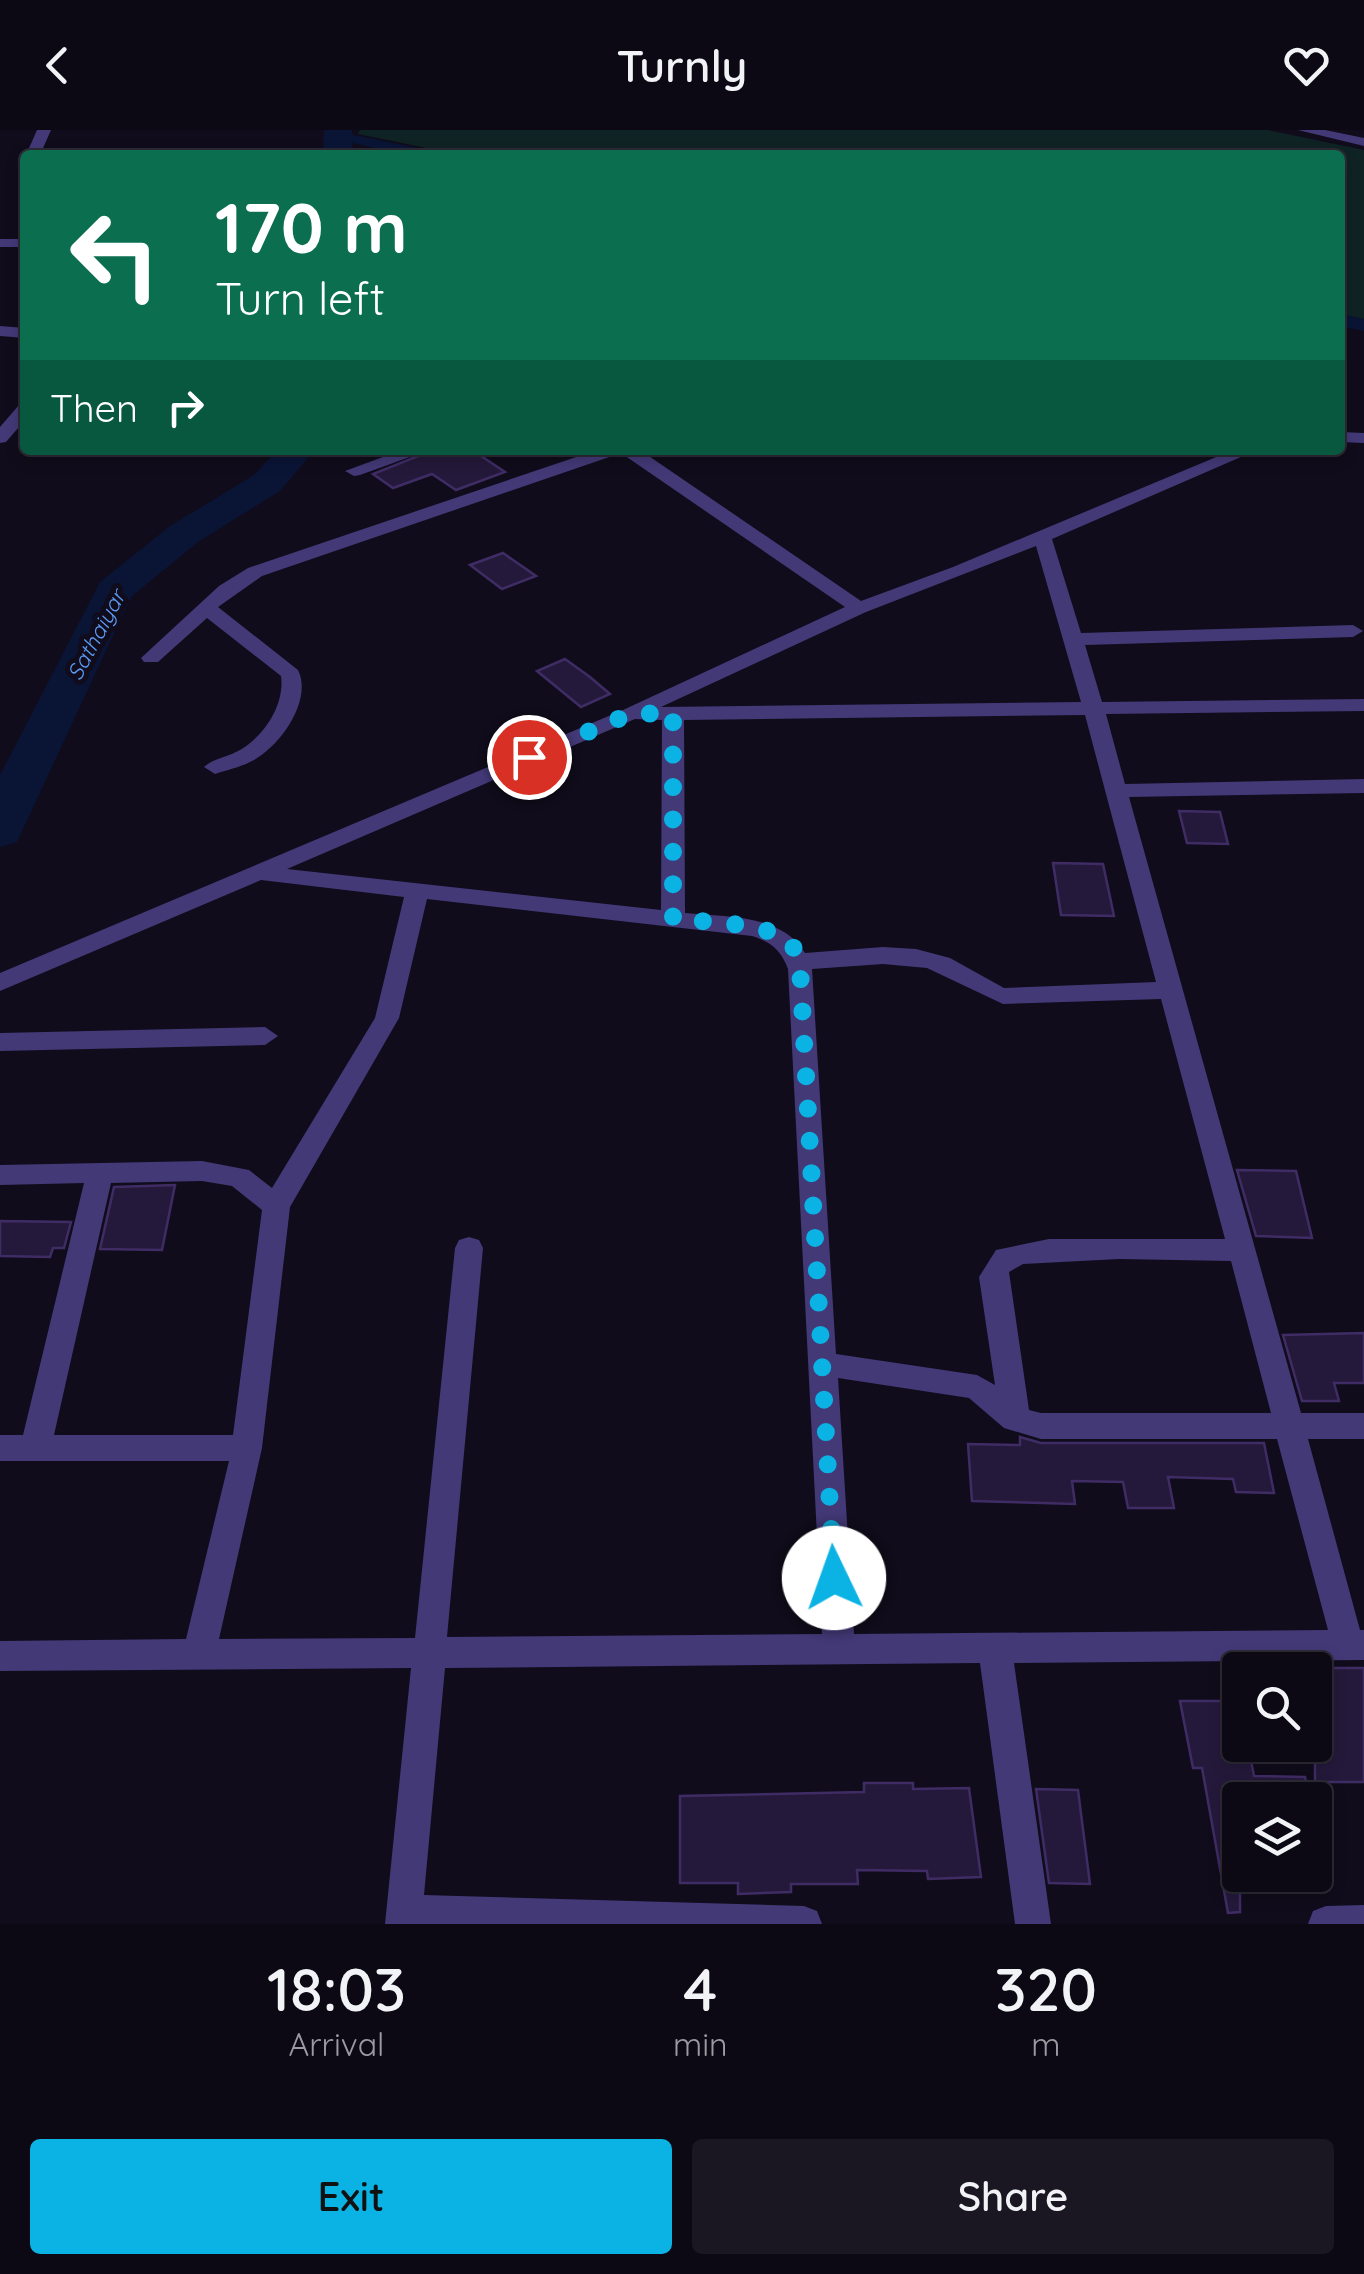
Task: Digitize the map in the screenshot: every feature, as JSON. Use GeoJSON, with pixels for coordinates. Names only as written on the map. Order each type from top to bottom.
{"type":"FeatureCollection","features":[{"type":"Feature","properties":{"kind":"street"},"geometry":{"type":"LineString","coordinates":[[1305,130],[1364,142]]}},
{"type":"Feature","properties":{"kind":"street"},"geometry":{"type":"LineString","coordinates":[[0,438],[20,415]]}},
{"type":"Feature","properties":{"kind":"street"},"geometry":{"type":"LineString","coordinates":[[354,471],[404,455]]}},
{"type":"Feature","properties":{"kind":"street"},"geometry":{"type":"LineString","coordinates":[[151,658],[236,581],[254,572],[599,455]]}},
{"type":"Feature","properties":{"kind":"street"},"geometry":{"type":"LineString","coordinates":[[635,455],[858,608]]}},
{"type":"Feature","properties":{"kind":"street"},"geometry":{"type":"LineString","coordinates":[[0,983],[630,714],[858,608],[960,571],[1236,455]]}},
{"type":"Feature","properties":{"kind":"street"},"geometry":{"type":"LineString","coordinates":[[0,1656],[1356,1645],[1042,536]]}},
{"type":"Feature","properties":{"kind":"street"},"geometry":{"type":"LineString","coordinates":[[208,609],[291,674],[294,684],[293,695],[259,746],[245,757],[215,766]]}},
{"type":"Feature","properties":{"kind":"street"},"geometry":{"type":"LineString","coordinates":[[1072,639],[1353,631]]}},
{"type":"Feature","properties":{"kind":"street"},"geometry":{"type":"LineString","coordinates":[[630,714],[1364,705]]}},
{"type":"Feature","properties":{"kind":"street"},"geometry":{"type":"LineString","coordinates":[[673,713],[673,919]]}},
{"type":"Feature","properties":{"kind":"street"},"geometry":{"type":"LineString","coordinates":[[1116,790],[1364,786]]}},
{"type":"Feature","properties":{"kind":"street"},"geometry":{"type":"LineString","coordinates":[[261,874],[673,919],[776,934],[792,946],[798,962],[839,1650]]}},
{"type":"Feature","properties":{"kind":"street"},"geometry":{"type":"LineString","coordinates":[[199,1655],[247,1448],[276,1206],[387,1018],[417,891]]}},
{"type":"Feature","properties":{"kind":"street"},"geometry":{"type":"LineString","coordinates":[[798,962],[914,957],[936,962],[984,992],[1003,996],[1171,990]]}},
{"type":"Feature","properties":{"kind":"street"},"geometry":{"type":"LineString","coordinates":[[0,1042],[265,1036]]}},
{"type":"Feature","properties":{"kind":"street"},"geometry":{"type":"LineString","coordinates":[[0,1175],[202,1171],[238,1177],[276,1206]]}},
{"type":"Feature","properties":{"kind":"street"},"geometry":{"type":"LineString","coordinates":[[36,1446],[100,1173]]}},
{"type":"Feature","properties":{"kind":"street"},"geometry":{"type":"LineString","coordinates":[[469,1248],[404,1919],[804,1924]]}},
{"type":"Feature","properties":{"kind":"street"},"geometry":{"type":"LineString","coordinates":[[1015,1419],[994,1278],[998,1264],[1008,1256],[1043,1251],[1242,1250]]}},
{"type":"Feature","properties":{"kind":"street"},"geometry":{"type":"LineString","coordinates":[[822,1364],[966,1384],[977,1388],[1015,1419],[1040,1426],[1364,1426]]}},
{"type":"Feature","properties":{"kind":"street"},"geometry":{"type":"LineString","coordinates":[[0,1448],[247,1448]]}},
{"type":"Feature","properties":{"kind":"street"},"geometry":{"type":"LineString","coordinates":[[995,1648],[1034,1924]]}},
{"type":"Feature","properties":{"kind":"street"},"geometry":{"type":"LineString","coordinates":[[1326,1924],[1364,1923]]}},
{"type":"Feature","properties":{"kind":"green space"},"geometry":{"type":"Polygon","coordinates":[[[360,130],[1268,130],[1364,150],[1364,319],[1345,315],[1345,150],[436,150],[358,134],[360,130]]]}},
{"type":"Feature","properties":{"kind":"building"},"geometry":{"type":"Polygon","coordinates":[[[420,455],[480,455],[505,472],[456,490],[432,474],[393,488],[373,474],[420,455]]]}},
{"type":"Feature","properties":{"kind":"building"},"geometry":{"type":"Polygon","coordinates":[[[503,553],[536,576],[502,589],[470,565],[503,553]]]}},
{"type":"Feature","properties":{"kind":"building"},"geometry":{"type":"Polygon","coordinates":[[[565,659],[610,694],[581,707],[537,671],[565,659]]]}},
{"type":"Feature","properties":{"kind":"building"},"geometry":{"type":"Polygon","coordinates":[[[1179,811],[1220,812],[1228,844],[1187,843],[1179,811]]]}},
{"type":"Feature","properties":{"kind":"building"},"geometry":{"type":"Polygon","coordinates":[[[1053,863],[1103,864],[1114,916],[1061,915],[1053,863]]]}},
{"type":"Feature","properties":{"kind":"building"},"geometry":{"type":"Polygon","coordinates":[[[1237,1170],[1296,1171],[1312,1238],[1256,1236],[1237,1170]]]}},
{"type":"Feature","properties":{"kind":"building"},"geometry":{"type":"Polygon","coordinates":[[[175,1185],[162,1250],[100,1249],[114,1187],[175,1185]]]}},
{"type":"Feature","properties":{"kind":"building"},"geometry":{"type":"Polygon","coordinates":[[[0,1221],[71,1222],[64,1248],[53,1248],[50,1257],[0,1256],[0,1221]]]}},
{"type":"Feature","properties":{"kind":"building"},"geometry":{"type":"Polygon","coordinates":[[[1364,1333],[1364,1383],[1334,1383],[1339,1401],[1302,1401],[1283,1335],[1364,1333]]]}},
{"type":"Feature","properties":{"kind":"building"},"geometry":{"type":"Polygon","coordinates":[[[1020,1437],[1041,1443],[1264,1443],[1274,1493],[1236,1492],[1233,1479],[1168,1477],[1174,1508],[1128,1508],[1123,1482],[1072,1481],[1075,1504],[972,1501],[968,1444],[1020,1445],[1020,1437]]]}},
{"type":"Feature","properties":{"kind":"building"},"geometry":{"type":"Polygon","coordinates":[[[1332,1668],[1364,1668],[1364,1782],[1315,1782],[1315,1762],[1332,1762],[1332,1668]]]}},
{"type":"Feature","properties":{"kind":"building"},"geometry":{"type":"Polygon","coordinates":[[[1180,1701],[1222,1701],[1222,1762],[1251,1762],[1254,1776],[1305,1777],[1306,1782],[1222,1782],[1222,1880],[1202,1768],[1193,1768],[1180,1701]]]}},
{"type":"Feature","properties":{"kind":"building"},"geometry":{"type":"Polygon","coordinates":[[[864,1783],[913,1783],[913,1789],[969,1788],[981,1877],[928,1879],[927,1871],[857,1870],[858,1884],[791,1884],[791,1892],[738,1894],[738,1883],[680,1883],[680,1796],[864,1792],[864,1783]]]}},
{"type":"Feature","properties":{"kind":"building"},"geometry":{"type":"Polygon","coordinates":[[[1036,1789],[1078,1790],[1090,1884],[1049,1883],[1036,1789]]]}},
{"type":"Feature","properties":{"kind":"building"},"geometry":{"type":"Polygon","coordinates":[[[1224,1892],[1240,1892],[1240,1912],[1228,1913],[1224,1892]]]}},
{"type":"Feature","properties":{"kind":"waterway","name":"Sathaiyar"},"geometry":{"type":"LineString","coordinates":[[338,130],[338,150]]}},
{"type":"Feature","properties":{"kind":"waterway"},"geometry":{"type":"LineString","coordinates":[[336,134],[405,150]]}},
{"type":"Feature","properties":{"kind":"waterway"},"geometry":{"type":"LineString","coordinates":[[1345,321],[1364,325]]}},
{"type":"Feature","properties":{"kind":"waterway","name":"Sathaiyar"},"geometry":{"type":"LineString","coordinates":[[0,832],[13,795],[114,591],[184,534],[267,483],[292,455]]}},
{"type":"Feature","properties":{"kind":"route"},"geometry":{"type":"LineString","coordinates":[[529,757],[630,714],[673,713],[673,919],[752,928],[776,934],[792,946],[800,968],[834,1578]]}}]}
